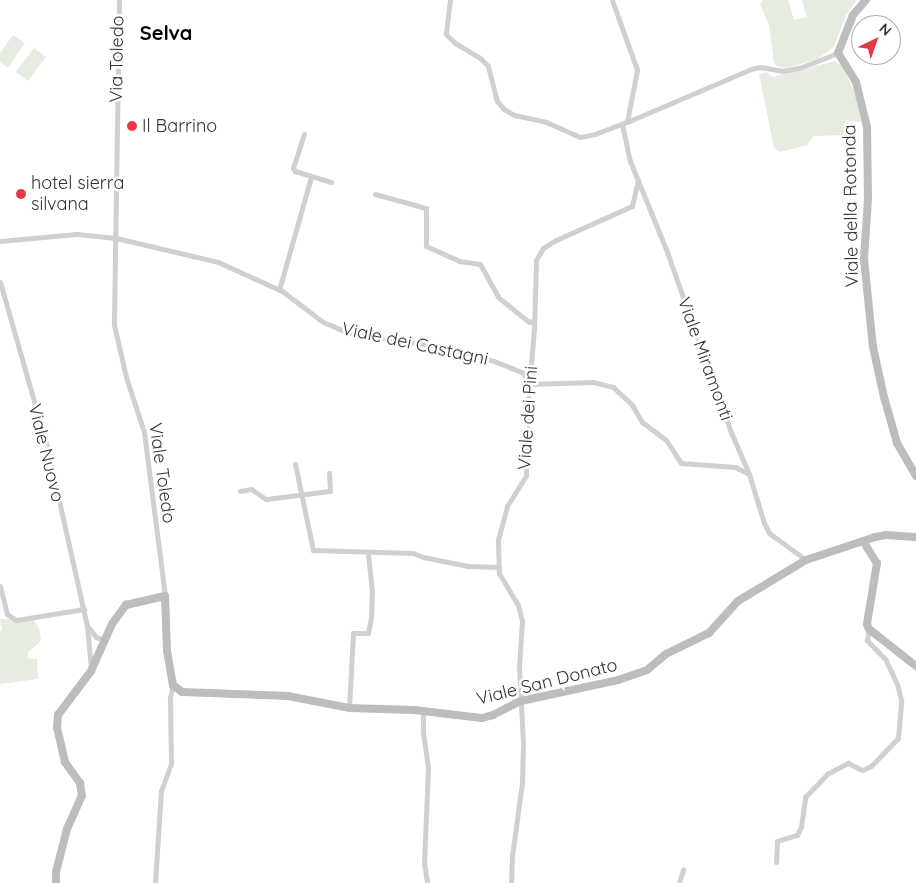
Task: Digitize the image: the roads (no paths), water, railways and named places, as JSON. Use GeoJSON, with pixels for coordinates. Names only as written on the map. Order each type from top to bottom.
{"type":"FeatureCollection","features":[{"type":"Feature","properties":{"kind":"street","name":"Via Toledo"},"geometry":{"type":"LineString","coordinates":[[116,238],[115,161],[119,0]]}},
{"type":"Feature","properties":{"kind":"street"},"geometry":{"type":"LineString","coordinates":[[450,0],[446,34],[455,43],[480,58],[488,66],[497,100],[504,109],[514,115],[546,122],[580,137],[642,116],[751,69],[760,67],[782,71],[799,68],[838,54],[853,15],[866,0]]}},
{"type":"Feature","properties":{"kind":"street"},"geometry":{"type":"LineString","coordinates":[[612,0],[637,70],[624,123]]}},
{"type":"Feature","properties":{"kind":"street","name":"Viale della Rotonda"},"geometry":{"type":"LineString","coordinates":[[838,54],[856,82],[867,127],[868,199],[864,259],[874,355],[898,443],[916,476]]}},
{"type":"Feature","properties":{"kind":"street","name":"Viale Miramonti"},"geometry":{"type":"LineString","coordinates":[[624,123],[626,141],[638,180],[666,249],[730,430],[750,474],[764,523],[769,533],[806,560]]}},
{"type":"Feature","properties":{"kind":"street"},"geometry":{"type":"LineString","coordinates":[[304,134],[293,168],[295,171],[311,177],[331,182]]}},
{"type":"Feature","properties":{"kind":"street"},"geometry":{"type":"LineString","coordinates":[[279,290],[311,177]]}},
{"type":"Feature","properties":{"kind":"street","name":"Viale dei Pini"},"geometry":{"type":"LineString","coordinates":[[511,883],[512,856],[522,783],[519,667],[522,621],[518,605],[499,573],[498,540],[507,506],[526,476],[536,266],[543,248],[556,240],[632,206],[638,180]]}},
{"type":"Feature","properties":{"kind":"street"},"geometry":{"type":"LineString","coordinates":[[375,194],[426,208],[426,246],[458,261],[480,264],[498,297],[530,322],[534,321]]}},
{"type":"Feature","properties":{"kind":"street","name":"Viale dei Castagni"},"geometry":{"type":"LineString","coordinates":[[0,241],[77,234],[116,238],[218,262],[279,290],[323,322],[347,332],[452,349],[494,361],[523,373],[530,384]]}},
{"type":"Feature","properties":{"kind":"street","name":"Viale Toledo"},"geometry":{"type":"LineString","coordinates":[[116,238],[114,325],[126,377],[144,432],[165,596],[167,651],[172,684]]}},
{"type":"Feature","properties":{"kind":"street","name":"Viale Nuovo"},"geometry":{"type":"LineString","coordinates":[[0,282],[47,447],[84,609],[90,646],[91,671]]}},
{"type":"Feature","properties":{"kind":"street"},"geometry":{"type":"LineString","coordinates":[[530,384],[594,382],[613,387],[632,405],[642,422],[666,440],[681,462],[735,467],[750,474]]}},
{"type":"Feature","properties":{"kind":"street"},"geometry":{"type":"LineString","coordinates":[[295,464],[313,550],[413,553],[423,557],[468,566],[499,567]]}},
{"type":"Feature","properties":{"kind":"street"},"geometry":{"type":"LineString","coordinates":[[240,491],[251,489],[266,498],[330,491],[329,473]]}},
{"type":"Feature","properties":{"kind":"street"},"geometry":{"type":"LineString","coordinates":[[776,862],[777,841],[797,835],[801,828],[805,797],[827,774],[848,763],[862,770],[871,766],[898,738],[901,700],[897,684],[886,660],[867,640],[869,629],[866,617],[877,563],[863,541],[886,535],[916,537]]}},
{"type":"Feature","properties":{"kind":"street","name":"Viale San Donato"},"geometry":{"type":"LineString","coordinates":[[172,684],[182,692],[288,696],[349,708],[423,710],[482,718],[493,715],[521,701],[618,680],[647,670],[666,654],[709,633],[738,601],[806,560],[863,541]]}},
{"type":"Feature","properties":{"kind":"street"},"geometry":{"type":"LineString","coordinates":[[349,708],[353,633],[368,633],[371,618],[372,592],[368,553]]}},
{"type":"Feature","properties":{"kind":"street"},"geometry":{"type":"LineString","coordinates":[[0,586],[7,614],[16,620],[84,609]]}},
{"type":"Feature","properties":{"kind":"street"},"geometry":{"type":"LineString","coordinates":[[56,883],[56,872],[67,829],[82,796],[80,783],[65,762],[57,728],[58,714],[91,671],[116,615],[126,605],[165,596]]}},
{"type":"Feature","properties":{"kind":"street","name":"Viale Nuovo"},"geometry":{"type":"LineString","coordinates":[[87,626],[100,652]]}},
{"type":"Feature","properties":{"kind":"street"},"geometry":{"type":"LineString","coordinates":[[869,629],[916,666]]}},
{"type":"Feature","properties":{"kind":"street"},"geometry":{"type":"LineString","coordinates":[[92,634],[102,638],[107,636]]}},
{"type":"Feature","properties":{"kind":"street"},"geometry":{"type":"LineString","coordinates":[[90,646],[100,652]]}},
{"type":"Feature","properties":{"kind":"street"},"geometry":{"type":"LineString","coordinates":[[155,883],[161,791],[171,764],[170,697],[172,684]]}},
{"type":"Feature","properties":{"kind":"street"},"geometry":{"type":"LineString","coordinates":[[423,710],[423,732],[428,768],[424,863],[427,883]]}},
{"type":"Feature","properties":{"kind":"street"},"geometry":{"type":"LineString","coordinates":[[679,883],[683,870]]}},
{"type":"Feature","properties":{"kind":"place","name":"Il Barrino"},"geometry":{"type":"Point","coordinates":[132,126]}},
{"type":"Feature","properties":{"kind":"place","name":"hotel sierra silvana"},"geometry":{"type":"Point","coordinates":[21,194]}},
{"type":"Feature","properties":{"kind":"district","name":"Selva"},"geometry":{"type":"Point","coordinates":[166,32]}}]}
